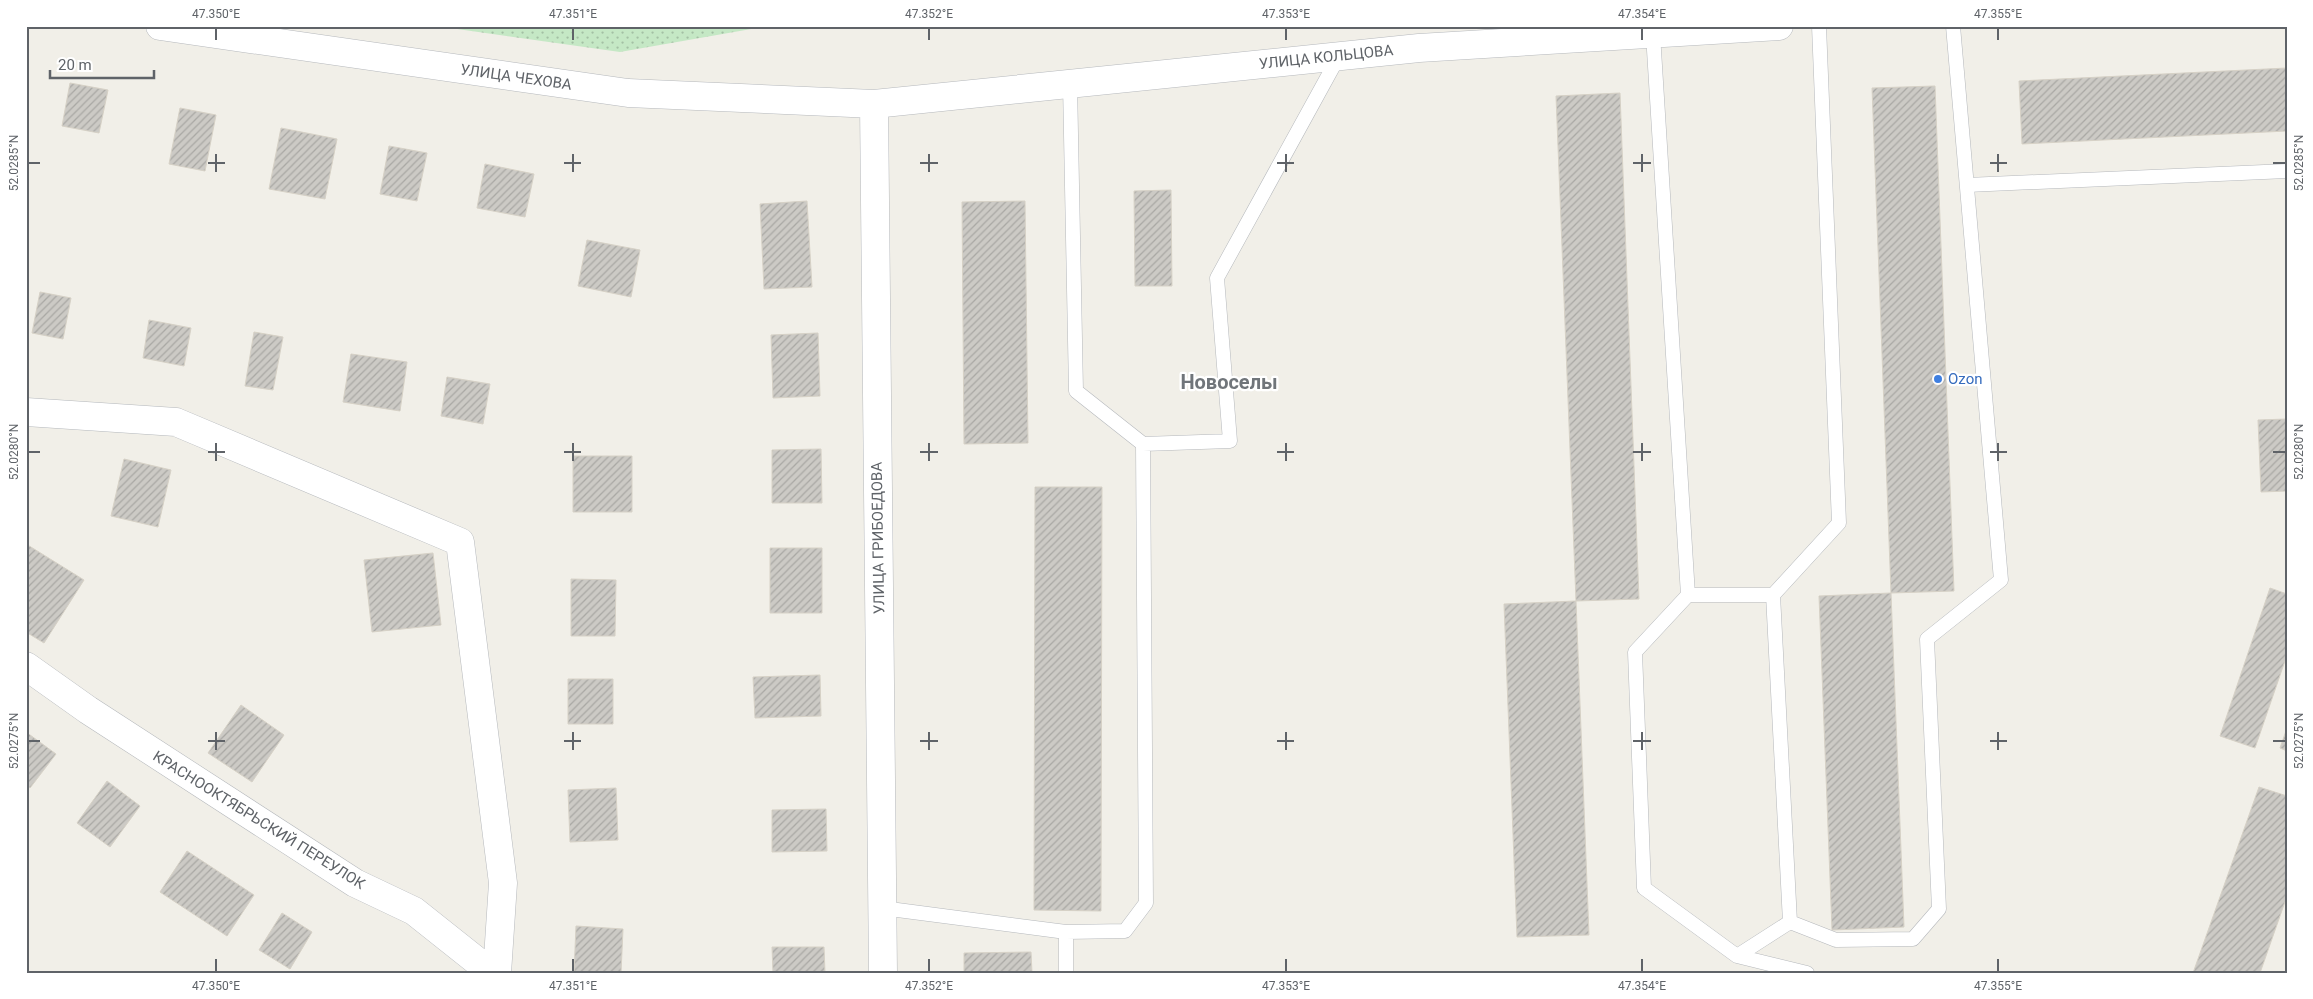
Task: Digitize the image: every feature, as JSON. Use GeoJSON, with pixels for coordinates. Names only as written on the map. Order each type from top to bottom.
{"type":"FeatureCollection","features":[{"type":"Feature","properties":{"kind":"street","name":"УЛИЦА ЧЕХОВА"},"geometry":{"type":"LineString","coordinates":[[160,26],[628,93],[874,104]]}},
{"type":"Feature","properties":{"kind":"street","name":"УЛИЦА КОЛЬЦОВА"},"geometry":{"type":"LineString","coordinates":[[874,104],[1339,56],[1418,37],[1653,34],[1779,26]]}},
{"type":"Feature","properties":{"kind":"street","name":"УЛИЦА ГРИБОЕДОВА"},"geometry":{"type":"LineString","coordinates":[[874,104],[883,973]]}},
{"type":"Feature","properties":{"kind":"street"},"geometry":{"type":"LineString","coordinates":[[26,412],[176,422],[460,542],[503,883],[498,973]]}},
{"type":"Feature","properties":{"kind":"street","name":"КРАСНООКТЯБРЬСКИЙ ПЕРЕУЛОК"},"geometry":{"type":"LineString","coordinates":[[26,666],[88,710],[355,883],[414,912],[492,973]]}},
{"type":"Feature","properties":{"kind":"lane"},"geometry":{"type":"LineString","coordinates":[[1790,922],[1773,595],[1839,523],[1819,26]]}},
{"type":"Feature","properties":{"kind":"lane"},"geometry":{"type":"LineString","coordinates":[[1790,922],[1836,940],[1913,939],[1939,909],[1927,639],[2001,580],[1953,26]]}},
{"type":"Feature","properties":{"kind":"lane"},"geometry":{"type":"LineString","coordinates":[[1653,34],[1688,595],[1635,652],[1644,888],[1737,956],[1807,973]]}},
{"type":"Feature","properties":{"kind":"lane"},"geometry":{"type":"LineString","coordinates":[[1070,83],[1076,391],[1143,444],[1230,441],[1217,278],[1339,56]]}},
{"type":"Feature","properties":{"kind":"lane"},"geometry":{"type":"LineString","coordinates":[[1967,185],[2287,171]]}},
{"type":"Feature","properties":{"kind":"lane"},"geometry":{"type":"LineString","coordinates":[[882,908],[1066,932],[1125,930],[1146,903],[1143,444]]}},
{"type":"Feature","properties":{"kind":"lane"},"geometry":{"type":"LineString","coordinates":[[1688,595],[1773,595]]}},
{"type":"Feature","properties":{"kind":"lane"},"geometry":{"type":"LineString","coordinates":[[1737,956],[1790,922]]}},
{"type":"Feature","properties":{"kind":"lane"},"geometry":{"type":"LineString","coordinates":[[1066,932],[1066,973]]}},
{"type":"Feature","properties":{"kind":"green space"},"geometry":{"type":"Polygon","coordinates":[[[436,26],[768,26],[620,52],[436,26]]]}},
{"type":"Feature","properties":{"kind":"building"},"geometry":{"type":"Polygon","coordinates":[[[2287,68],[2287,131],[2022,144],[2019,81],[2287,68]]]}},
{"type":"Feature","properties":{"kind":"building"},"geometry":{"type":"Polygon","coordinates":[[[70,83],[108,90],[99,133],[62,126],[70,83]]]}},
{"type":"Feature","properties":{"kind":"building"},"geometry":{"type":"Polygon","coordinates":[[[1935,86],[1954,591],[1891,593],[1872,88],[1935,86]]]}},
{"type":"Feature","properties":{"kind":"building"},"geometry":{"type":"Polygon","coordinates":[[[1620,93],[1639,599],[1576,601],[1556,96],[1620,93]]]}},
{"type":"Feature","properties":{"kind":"building"},"geometry":{"type":"Polygon","coordinates":[[[180,108],[216,115],[205,171],[169,164],[180,108]]]}},
{"type":"Feature","properties":{"kind":"building"},"geometry":{"type":"Polygon","coordinates":[[[281,128],[337,139],[325,199],[269,189],[281,128]]]}},
{"type":"Feature","properties":{"kind":"building"},"geometry":{"type":"Polygon","coordinates":[[[389,146],[427,153],[417,201],[380,194],[389,146]]]}},
{"type":"Feature","properties":{"kind":"building"},"geometry":{"type":"Polygon","coordinates":[[[485,164],[534,174],[525,217],[477,208],[485,164]]]}},
{"type":"Feature","properties":{"kind":"building"},"geometry":{"type":"Polygon","coordinates":[[[1171,190],[1172,286],[1135,286],[1134,191],[1171,190]]]}},
{"type":"Feature","properties":{"kind":"building"},"geometry":{"type":"Polygon","coordinates":[[[807,201],[812,287],[764,289],[760,204],[807,201]]]}},
{"type":"Feature","properties":{"kind":"building"},"geometry":{"type":"Polygon","coordinates":[[[1025,201],[1028,443],[964,444],[962,202],[1025,201]]]}},
{"type":"Feature","properties":{"kind":"building"},"geometry":{"type":"Polygon","coordinates":[[[587,240],[640,250],[631,297],[578,286],[587,240]]]}},
{"type":"Feature","properties":{"kind":"building"},"geometry":{"type":"Polygon","coordinates":[[[40,292],[71,298],[63,339],[32,333],[40,292]]]}},
{"type":"Feature","properties":{"kind":"building"},"geometry":{"type":"Polygon","coordinates":[[[149,320],[191,328],[184,366],[143,358],[149,320]]]}},
{"type":"Feature","properties":{"kind":"building"},"geometry":{"type":"Polygon","coordinates":[[[254,332],[283,337],[273,390],[245,386],[254,332]]]}},
{"type":"Feature","properties":{"kind":"building"},"geometry":{"type":"Polygon","coordinates":[[[818,333],[820,396],[773,398],[771,335],[818,333]]]}},
{"type":"Feature","properties":{"kind":"building"},"geometry":{"type":"Polygon","coordinates":[[[351,354],[407,362],[400,411],[343,402],[351,354]]]}},
{"type":"Feature","properties":{"kind":"building"},"geometry":{"type":"Polygon","coordinates":[[[447,377],[490,384],[483,424],[441,416],[447,377]]]}},
{"type":"Feature","properties":{"kind":"building"},"geometry":{"type":"Polygon","coordinates":[[[2287,419],[2287,491],[2261,492],[2258,420],[2287,419]]]}},
{"type":"Feature","properties":{"kind":"building"},"geometry":{"type":"Polygon","coordinates":[[[821,449],[822,503],[772,503],[772,450],[821,449]]]}},
{"type":"Feature","properties":{"kind":"building"},"geometry":{"type":"Polygon","coordinates":[[[573,456],[632,456],[632,512],[573,512],[573,456]]]}},
{"type":"Feature","properties":{"kind":"building"},"geometry":{"type":"Polygon","coordinates":[[[124,459],[171,470],[158,527],[111,516],[124,459]]]}},
{"type":"Feature","properties":{"kind":"building"},"geometry":{"type":"Polygon","coordinates":[[[1035,487],[1102,487],[1101,911],[1034,910],[1035,487]]]}},
{"type":"Feature","properties":{"kind":"building"},"geometry":{"type":"Polygon","coordinates":[[[26,544],[84,580],[44,643],[26,632],[26,544]]]}},
{"type":"Feature","properties":{"kind":"building"},"geometry":{"type":"Polygon","coordinates":[[[770,548],[822,548],[822,613],[770,613],[770,548]]]}},
{"type":"Feature","properties":{"kind":"building"},"geometry":{"type":"Polygon","coordinates":[[[433,553],[441,625],[372,632],[364,560],[433,553]]]}},
{"type":"Feature","properties":{"kind":"building"},"geometry":{"type":"Polygon","coordinates":[[[571,579],[616,580],[615,636],[571,636],[571,579]]]}},
{"type":"Feature","properties":{"kind":"building"},"geometry":{"type":"Polygon","coordinates":[[[2270,588],[2287,594],[2287,655],[2255,748],[2220,736],[2270,588]]]}},
{"type":"Feature","properties":{"kind":"building"},"geometry":{"type":"Polygon","coordinates":[[[1891,593],[1904,927],[1832,930],[1819,596],[1891,593]]]}},
{"type":"Feature","properties":{"kind":"building"},"geometry":{"type":"Polygon","coordinates":[[[1576,601],[1589,935],[1517,937],[1504,604],[1576,601]]]}},
{"type":"Feature","properties":{"kind":"building"},"geometry":{"type":"Polygon","coordinates":[[[820,675],[821,716],[755,718],[753,677],[820,675]]]}},
{"type":"Feature","properties":{"kind":"building"},"geometry":{"type":"Polygon","coordinates":[[[568,679],[613,679],[613,724],[568,724],[568,679]]]}},
{"type":"Feature","properties":{"kind":"building"},"geometry":{"type":"Polygon","coordinates":[[[241,705],[284,735],[252,782],[208,753],[241,705]]]}},
{"type":"Feature","properties":{"kind":"building"},"geometry":{"type":"Polygon","coordinates":[[[2287,728],[2287,751],[2280,748],[2287,728]]]}},
{"type":"Feature","properties":{"kind":"building"},"geometry":{"type":"Polygon","coordinates":[[[26,732],[56,754],[30,788],[26,785],[26,732]]]}},
{"type":"Feature","properties":{"kind":"building"},"geometry":{"type":"Polygon","coordinates":[[[107,781],[140,806],[110,847],[77,823],[107,781]]]}},
{"type":"Feature","properties":{"kind":"building"},"geometry":{"type":"Polygon","coordinates":[[[2259,787],[2287,796],[2287,896],[2260,973],[2193,973],[2259,787]]]}},
{"type":"Feature","properties":{"kind":"building"},"geometry":{"type":"Polygon","coordinates":[[[616,788],[618,840],[570,842],[568,790],[616,788]]]}},
{"type":"Feature","properties":{"kind":"building"},"geometry":{"type":"Polygon","coordinates":[[[826,809],[827,851],[772,852],[772,810],[826,809]]]}},
{"type":"Feature","properties":{"kind":"building"},"geometry":{"type":"Polygon","coordinates":[[[187,851],[254,895],[227,936],[160,892],[187,851]]]}},
{"type":"Feature","properties":{"kind":"building"},"geometry":{"type":"Polygon","coordinates":[[[282,913],[312,932],[290,969],[259,950],[282,913]]]}},
{"type":"Feature","properties":{"kind":"building"},"geometry":{"type":"Polygon","coordinates":[[[576,926],[623,929],[621,973],[574,973],[576,926]]]}},
{"type":"Feature","properties":{"kind":"building"},"geometry":{"type":"Polygon","coordinates":[[[772,947],[824,947],[825,973],[773,973],[772,947]]]}},
{"type":"Feature","properties":{"kind":"building"},"geometry":{"type":"Polygon","coordinates":[[[1031,952],[1032,973],[964,973],[964,953],[1031,952]]]}},
{"type":"Feature","properties":{"kind":"place","name":"Ozon"},"geometry":{"type":"Point","coordinates":[1938,379]}},
{"type":"Feature","properties":{"kind":"district","name":"Новоселы"},"geometry":{"type":"Point","coordinates":[1229,382]}}]}
